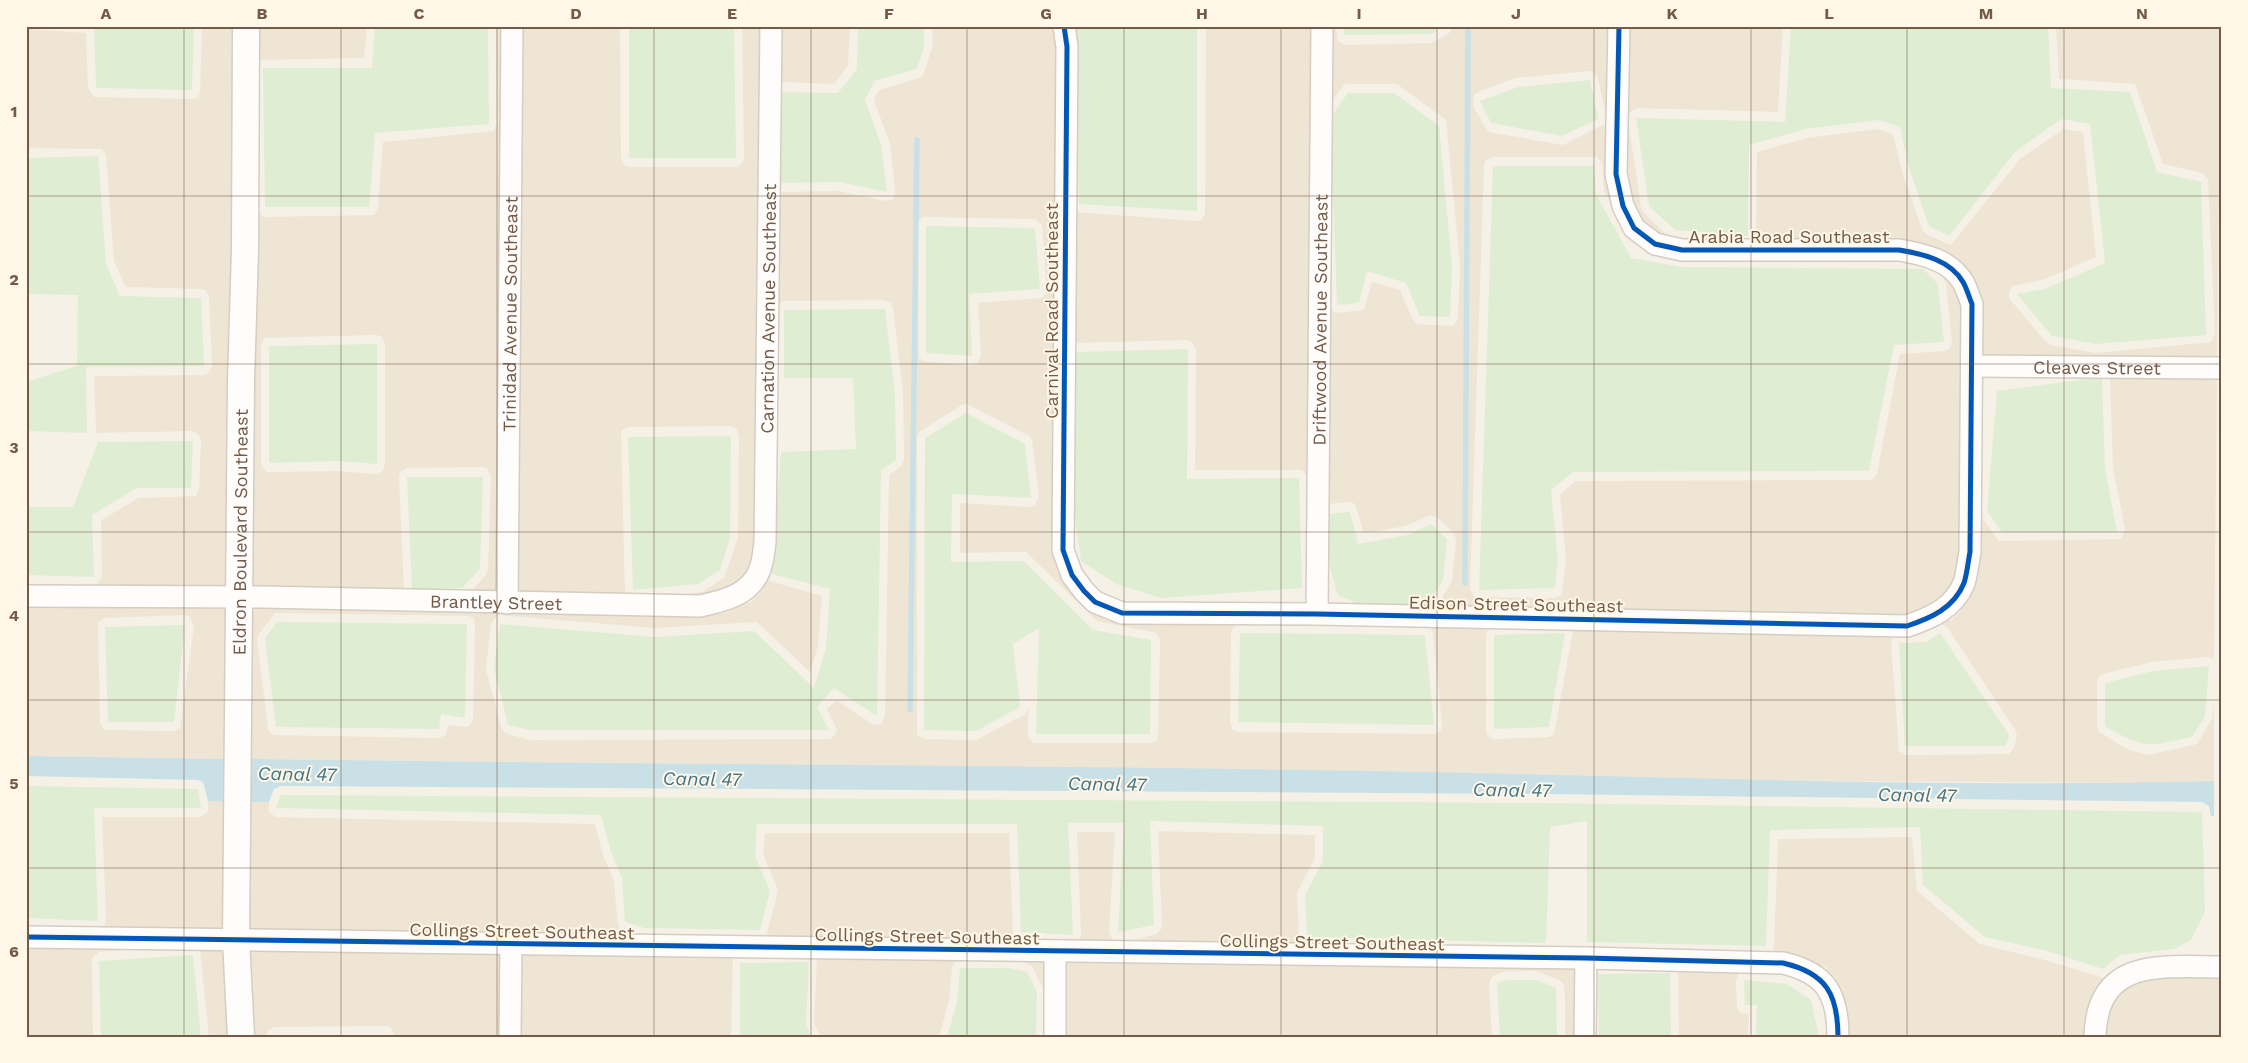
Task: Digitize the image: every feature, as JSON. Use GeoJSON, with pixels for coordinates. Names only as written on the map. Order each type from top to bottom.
{"type":"FeatureCollection","features":[{"type":"Feature","properties":{"kind":"street","name":"Eldron Boulevard Southeast"},"geometry":{"type":"LineString","coordinates":[[241,1037],[236,940],[246,26]]}},
{"type":"Feature","properties":{"kind":"street","name":"Trinidad Avenue Southeast"},"geometry":{"type":"LineString","coordinates":[[507,603],[512,26]]}},
{"type":"Feature","properties":{"kind":"street","name":"Carnation Avenue Southeast"},"geometry":{"type":"LineString","coordinates":[[748,588],[760,570],[766,542],[771,26]]}},
{"type":"Feature","properties":{"kind":"street","name":"Carnival Road Southeast"},"geometry":{"type":"LineString","coordinates":[[1064,26],[1067,57],[1063,550],[1072,575],[1084,591]]}},
{"type":"Feature","properties":{"kind":"street","name":"Driftwood Avenue Southeast"},"geometry":{"type":"LineString","coordinates":[[1317,614],[1322,26]]}},
{"type":"Feature","properties":{"kind":"street","name":"Arabia Road Southeast"},"geometry":{"type":"LineString","coordinates":[[1619,26],[1616,174],[1623,206],[1634,228],[1655,244],[1682,250],[1899,250],[1926,255],[1949,266],[1965,287],[1972,304],[1970,552],[1964,583],[1949,606]]}},
{"type":"Feature","properties":{"kind":"street","name":"Cleaves Street"},"geometry":{"type":"LineString","coordinates":[[1972,366],[2222,368]]}},
{"type":"Feature","properties":{"kind":"street","name":"Brantley Street"},"geometry":{"type":"LineString","coordinates":[[26,596],[240,597],[700,606],[725,601],[748,588]]}},
{"type":"Feature","properties":{"kind":"street","name":"Edison Street Southeast"},"geometry":{"type":"LineString","coordinates":[[1084,591],[1095,602],[1122,613],[1317,614],[1907,626],[1930,618],[1949,606]]}},
{"type":"Feature","properties":{"kind":"street","name":"Collings Street Southeast"},"geometry":{"type":"LineString","coordinates":[[26,937],[1586,958],[1783,963],[1804,968],[1822,980],[1838,1014],[1838,1037]]}},
{"type":"Feature","properties":{"kind":"street"},"geometry":{"type":"LineString","coordinates":[[510,1037],[512,944]]}},
{"type":"Feature","properties":{"kind":"street"},"geometry":{"type":"LineString","coordinates":[[1055,1037],[1056,952]]}},
{"type":"Feature","properties":{"kind":"street"},"geometry":{"type":"LineString","coordinates":[[1585,1037],[1586,958]]}},
{"type":"Feature","properties":{"kind":"street"},"geometry":{"type":"LineString","coordinates":[[2095,1037],[2098,1007],[2108,991],[2123,976],[2150,968],[2222,966]]}},
{"type":"Feature","properties":{"kind":"shaded area"},"geometry":{"type":"Polygon","coordinates":[[[202,26],[237,26],[230,586],[97,585],[102,576],[101,520],[139,498],[196,496],[199,489],[201,441],[199,435],[193,431],[96,433],[94,376],[204,375],[209,373],[212,365],[209,297],[205,290],[201,289],[126,287],[114,261],[106,155],[102,149],[26,148],[26,29],[86,33],[88,88],[94,97],[192,99],[197,98],[200,93],[202,26]]]}},
{"type":"Feature","properties":{"kind":"shaded area"},"geometry":{"type":"Polygon","coordinates":[[[256,26],[367,26],[364,58],[258,60],[256,26]]]}},
{"type":"Feature","properties":{"kind":"shaded area"},"geometry":{"type":"Polygon","coordinates":[[[496,26],[502,26],[497,592],[471,591],[485,576],[488,569],[491,477],[488,469],[483,467],[407,468],[400,472],[404,590],[249,586],[258,213],[265,217],[374,215],[378,208],[383,142],[494,131],[497,124],[496,26]],[[377,335],[264,338],[261,346],[261,463],[267,472],[337,471],[377,474],[383,470],[385,464],[385,344],[382,337],[377,335]]]}},
{"type":"Feature","properties":{"kind":"shaded area"},"geometry":{"type":"Polygon","coordinates":[[[521,26],[620,26],[621,158],[624,165],[629,167],[736,167],[742,163],[744,158],[742,26],[761,26],[756,541],[751,565],[742,580],[722,591],[699,595],[680,595],[702,592],[724,578],[738,538],[739,436],[736,428],[731,426],[628,427],[621,431],[625,594],[516,592],[521,26]]]}},
{"type":"Feature","properties":{"kind":"shaded area"},"geometry":{"type":"Polygon","coordinates":[[[781,26],[850,26],[848,66],[834,84],[780,82],[781,26]]]}},
{"type":"Feature","properties":{"kind":"shaded area"},"geometry":{"type":"Polygon","coordinates":[[[932,26],[1054,26],[1057,48],[1071,592],[1092,613],[1122,623],[1238,624],[1231,633],[1230,722],[1233,730],[1238,732],[1437,734],[1441,730],[1442,724],[1433,633],[1430,627],[1488,628],[1486,635],[1486,729],[1487,735],[1494,739],[1549,737],[1554,734],[1573,630],[1893,636],[1891,643],[1899,751],[1906,755],[2009,754],[2014,748],[2017,735],[2015,730],[1947,627],[1941,624],[1948,619],[1951,621],[1962,609],[1960,606],[1980,515],[1999,541],[2121,539],[2125,530],[2113,467],[2110,378],[2217,379],[2214,659],[2208,657],[2152,662],[2103,674],[2098,677],[2097,683],[2097,725],[2099,732],[2127,749],[2149,755],[2197,744],[2212,719],[2214,701],[2214,781],[2135,783],[1706,780],[1375,771],[248,759],[249,608],[700,617],[727,612],[747,601],[750,603],[761,593],[759,589],[766,580],[822,596],[818,646],[810,672],[757,622],[654,628],[498,615],[491,623],[486,670],[502,730],[507,734],[530,740],[829,739],[833,737],[837,730],[827,709],[836,700],[872,724],[882,723],[885,716],[889,475],[902,465],[904,459],[903,392],[893,308],[891,303],[884,300],[784,301],[778,304],[779,192],[838,191],[885,201],[893,199],[895,191],[890,144],[874,100],[879,90],[919,78],[923,75],[933,45],[932,26]],[[923,217],[919,220],[918,226],[919,358],[923,361],[971,366],[977,364],[981,356],[978,303],[1041,298],[1047,293],[1042,225],[1035,219],[923,217]],[[967,404],[962,405],[919,432],[917,438],[917,735],[924,739],[976,740],[1024,715],[1028,709],[1028,737],[1034,743],[1152,743],[1157,740],[1158,734],[1160,640],[1157,633],[1097,621],[1026,552],[960,553],[960,503],[1030,507],[1035,505],[1039,496],[1032,440],[1029,436],[967,404]],[[275,613],[257,637],[268,729],[272,735],[439,738],[446,735],[448,725],[467,727],[471,724],[473,718],[475,625],[474,619],[469,616],[275,613]]]}},
{"type":"Feature","properties":{"kind":"shaded area"},"geometry":{"type":"Polygon","coordinates":[[[1206,26],[1313,26],[1308,509],[1307,476],[1302,470],[1195,470],[1196,349],[1192,342],[1187,340],[1074,343],[1075,212],[1197,221],[1202,219],[1205,214],[1206,26]]]}},
{"type":"Feature","properties":{"kind":"shaded area"},"geometry":{"type":"Polygon","coordinates":[[[1332,26],[1336,26],[1338,41],[1345,45],[1431,43],[1447,35],[1452,26],[1610,26],[1615,211],[1604,191],[1602,163],[1597,157],[1493,157],[1486,160],[1484,166],[1470,589],[1474,597],[1555,598],[1562,594],[1566,560],[1560,494],[1576,481],[1869,480],[1874,478],[1877,473],[1900,354],[1944,351],[1949,349],[1952,344],[1946,283],[1941,274],[1955,288],[1963,307],[1960,550],[1955,578],[1942,597],[1927,608],[1906,615],[1437,606],[1452,581],[1456,540],[1453,532],[1431,515],[1406,526],[1364,533],[1355,504],[1350,502],[1328,504],[1330,308],[1335,313],[1364,310],[1372,282],[1400,290],[1413,320],[1417,324],[1452,326],[1456,322],[1458,317],[1460,266],[1446,120],[1397,84],[1345,84],[1332,101],[1332,26]],[[1594,72],[1515,78],[1478,92],[1474,95],[1473,106],[1488,132],[1563,145],[1605,124],[1606,117],[1598,78],[1594,72]]]}},
{"type":"Feature","properties":{"kind":"shaded area"},"geometry":{"type":"Polygon","coordinates":[[[1629,26],[1783,26],[1778,112],[1637,108],[1630,112],[1628,119],[1641,208],[1668,236],[1659,234],[1642,220],[1632,202],[1626,172],[1629,26]]]}},
{"type":"Feature","properties":{"kind":"shaded area"},"geometry":{"type":"Polygon","coordinates":[[[2056,26],[2221,26],[2217,357],[1982,355],[1970,274],[1953,256],[1928,244],[1900,239],[1756,240],[1757,152],[1807,138],[1878,129],[1893,134],[1902,171],[1922,229],[1926,234],[1951,245],[2020,159],[2063,129],[2083,132],[2096,257],[2043,280],[2013,286],[2009,293],[2009,298],[2046,342],[2051,345],[2096,353],[2211,342],[2215,334],[2208,179],[2202,173],[2163,164],[2135,84],[2059,79],[2056,26]]]}},
{"type":"Feature","properties":{"kind":"shaded area"},"geometry":{"type":"Polygon","coordinates":[[[26,606],[230,608],[229,759],[26,756],[26,606]],[[185,615],[105,618],[98,622],[100,722],[102,727],[106,730],[174,731],[180,728],[194,626],[190,617],[185,615]]]}},
{"type":"Feature","properties":{"kind":"shaded area"},"geometry":{"type":"Polygon","coordinates":[[[208,801],[228,802],[227,929],[104,927],[106,920],[102,817],[201,817],[208,811],[208,801]]]}},
{"type":"Feature","properties":{"kind":"shaded area"},"geometry":{"type":"Polygon","coordinates":[[[248,802],[269,802],[269,812],[276,817],[595,824],[603,855],[614,881],[618,925],[621,930],[636,935],[246,929],[248,802]]]}},
{"type":"Feature","properties":{"kind":"shaded area"},"geometry":{"type":"Polygon","coordinates":[[[1158,831],[1315,835],[1315,858],[1297,893],[1299,938],[1301,944],[1119,942],[1156,934],[1162,928],[1158,831]]]}},
{"type":"Feature","properties":{"kind":"shaded area"},"geometry":{"type":"Polygon","coordinates":[[[1077,832],[1115,832],[1109,932],[1115,941],[1079,941],[1081,935],[1077,832]]]}},
{"type":"Feature","properties":{"kind":"shaded area"},"geometry":{"type":"Polygon","coordinates":[[[765,833],[1009,833],[1013,933],[1017,941],[766,937],[778,890],[763,854],[765,833]]]}},
{"type":"Feature","properties":{"kind":"shaded area"},"geometry":{"type":"Polygon","coordinates":[[[1912,837],[1917,891],[1980,944],[2045,960],[2104,978],[2094,990],[2096,992],[2089,1005],[2085,1037],[1847,1037],[1846,1009],[1834,980],[1835,977],[1825,966],[1822,968],[1806,958],[1773,952],[1778,839],[1912,837]]]}},
{"type":"Feature","properties":{"kind":"shaded area"},"geometry":{"type":"Polygon","coordinates":[[[26,947],[136,949],[99,952],[92,958],[93,1037],[26,1037],[26,947]]]}},
{"type":"Feature","properties":{"kind":"shaded area"},"geometry":{"type":"Polygon","coordinates":[[[200,950],[227,951],[231,1037],[209,1037],[200,950]]]}},
{"type":"Feature","properties":{"kind":"shaded area"},"geometry":{"type":"Polygon","coordinates":[[[246,951],[502,955],[500,1037],[395,1037],[391,1028],[387,1026],[274,1027],[268,1031],[266,1037],[250,1037],[246,951]]]}},
{"type":"Feature","properties":{"kind":"shaded area"},"geometry":{"type":"Polygon","coordinates":[[[521,955],[733,958],[731,1037],[519,1037],[521,955]]]}},
{"type":"Feature","properties":{"kind":"shaded area"},"geometry":{"type":"Polygon","coordinates":[[[817,959],[955,961],[952,968],[949,1000],[939,1037],[821,1037],[814,1023],[817,959]]]}},
{"type":"Feature","properties":{"kind":"shaded area"},"geometry":{"type":"Polygon","coordinates":[[[1024,962],[1046,963],[1045,1037],[1044,990],[1032,966],[1024,962]]]}},
{"type":"Feature","properties":{"kind":"shaded area"},"geometry":{"type":"Polygon","coordinates":[[[1065,963],[1577,969],[1576,1037],[1565,1037],[1565,997],[1564,985],[1561,981],[1536,971],[1506,971],[1491,978],[1489,984],[1492,1037],[1065,1037],[1065,963]]]}},
{"type":"Feature","properties":{"kind":"shaded area"},"geometry":{"type":"Polygon","coordinates":[[[1678,971],[1739,973],[1736,980],[1737,1008],[1741,1013],[1749,1014],[1748,1037],[1679,1037],[1678,971]]]}},
{"type":"Feature","properties":{"kind":"shaded area"},"geometry":{"type":"Polygon","coordinates":[[[2222,977],[2222,1037],[2104,1037],[2108,1011],[2115,998],[2127,986],[2151,978],[2222,977]]]}},
{"type":"Feature","properties":{"kind":"green space"},"geometry":{"type":"Polygon","coordinates":[[[94,26],[194,26],[192,90],[96,88],[94,26]]]}},
{"type":"Feature","properties":{"kind":"green space"},"geometry":{"type":"Polygon","coordinates":[[[375,26],[488,26],[489,124],[375,133],[369,207],[265,207],[263,68],[372,68],[375,26]]]}},
{"type":"Feature","properties":{"kind":"green space"},"geometry":{"type":"Polygon","coordinates":[[[629,26],[734,26],[736,158],[629,158],[629,26]]]}},
{"type":"Feature","properties":{"kind":"green space"},"geometry":{"type":"Polygon","coordinates":[[[858,26],[924,26],[924,46],[917,69],[874,81],[865,100],[881,145],[887,192],[839,182],[779,183],[777,92],[838,93],[857,69],[858,26]]]}},
{"type":"Feature","properties":{"kind":"green space"},"geometry":{"type":"Polygon","coordinates":[[[1074,26],[1197,26],[1197,211],[1079,204],[1074,26]]]}},
{"type":"Feature","properties":{"kind":"green space"},"geometry":{"type":"Polygon","coordinates":[[[1344,26],[1443,27],[1431,34],[1344,35],[1344,26]]]}},
{"type":"Feature","properties":{"kind":"green space"},"geometry":{"type":"Polygon","coordinates":[[[1791,26],[2048,26],[2051,88],[2130,92],[2157,172],[2201,182],[2206,335],[2096,344],[2052,336],[2017,294],[2045,289],[2105,263],[2090,124],[2061,119],[2015,152],[1949,236],[1929,226],[1909,168],[1900,127],[1879,120],[1806,129],[1749,145],[1748,236],[1675,230],[1649,206],[1636,118],[1785,122],[1791,26]]]}},
{"type":"Feature","properties":{"kind":"green space"},"geometry":{"type":"Polygon","coordinates":[[[1590,80],[1598,119],[1562,136],[1491,123],[1480,101],[1518,87],[1590,80]]]}},
{"type":"Feature","properties":{"kind":"green space"},"geometry":{"type":"Polygon","coordinates":[[[1348,93],[1394,93],[1439,126],[1452,266],[1450,317],[1420,316],[1406,283],[1367,271],[1359,303],[1337,305],[1330,118],[1348,93]]]}},
{"type":"Feature","properties":{"kind":"green space"},"geometry":{"type":"Polygon","coordinates":[[[98,156],[106,264],[120,296],[201,298],[204,366],[86,367],[87,433],[26,431],[26,382],[77,366],[78,295],[26,294],[26,158],[98,156]]]}},
{"type":"Feature","properties":{"kind":"green space"},"geometry":{"type":"Polygon","coordinates":[[[1493,166],[1594,166],[1596,194],[1631,258],[1682,267],[1923,269],[1938,284],[1944,342],[1894,345],[1869,471],[1573,472],[1551,490],[1558,561],[1555,588],[1479,590],[1493,166]]]}},
{"type":"Feature","properties":{"kind":"green space"},"geometry":{"type":"Polygon","coordinates":[[[926,226],[1035,228],[1040,289],[969,294],[972,356],[926,353],[926,226]]]}},
{"type":"Feature","properties":{"kind":"green space"},"geometry":{"type":"Polygon","coordinates":[[[885,309],[895,394],[896,460],[881,470],[877,716],[834,688],[817,707],[829,730],[530,730],[508,725],[494,668],[500,624],[654,637],[754,631],[814,688],[826,648],[830,589],[772,574],[781,452],[856,449],[853,378],[784,378],[784,310],[885,309]]]}},
{"type":"Feature","properties":{"kind":"green space"},"geometry":{"type":"Polygon","coordinates":[[[377,344],[377,464],[337,461],[269,463],[269,346],[377,344]]]}},
{"type":"Feature","properties":{"kind":"green space"},"geometry":{"type":"Polygon","coordinates":[[[1188,349],[1187,479],[1299,478],[1302,588],[1161,598],[1116,584],[1081,561],[1075,518],[1076,352],[1188,349]]]}},
{"type":"Feature","properties":{"kind":"green space"},"geometry":{"type":"Polygon","coordinates":[[[2102,377],[2105,468],[2117,532],[2002,532],[1987,511],[1997,391],[2102,377]]]}},
{"type":"Feature","properties":{"kind":"green space"},"geometry":{"type":"Polygon","coordinates":[[[966,413],[1025,444],[1031,498],[952,494],[951,562],[1024,561],[1093,630],[1151,640],[1150,734],[1036,734],[1039,628],[1013,644],[1020,707],[976,731],[924,730],[925,438],[966,413]]]}},
{"type":"Feature","properties":{"kind":"green space"},"geometry":{"type":"Polygon","coordinates":[[[731,436],[730,538],[720,570],[698,584],[633,590],[628,437],[731,436]]]}},
{"type":"Feature","properties":{"kind":"green space"},"geometry":{"type":"Polygon","coordinates":[[[193,441],[191,488],[137,488],[92,515],[94,577],[26,575],[26,507],[73,507],[98,442],[193,441]]]}},
{"type":"Feature","properties":{"kind":"green space"},"geometry":{"type":"Polygon","coordinates":[[[407,477],[483,477],[480,569],[462,588],[412,589],[407,477]]]}},
{"type":"Feature","properties":{"kind":"green space"},"geometry":{"type":"Polygon","coordinates":[[[1350,512],[1358,544],[1408,535],[1431,524],[1447,539],[1443,580],[1427,606],[1366,607],[1338,595],[1330,568],[1327,514],[1350,512]]]}},
{"type":"Feature","properties":{"kind":"green space"},"geometry":{"type":"Polygon","coordinates":[[[277,622],[467,624],[465,718],[441,714],[439,729],[276,727],[265,638],[277,622]]]}},
{"type":"Feature","properties":{"kind":"green space"},"geometry":{"type":"Polygon","coordinates":[[[185,625],[174,722],[108,722],[105,627],[185,625]]]}},
{"type":"Feature","properties":{"kind":"green space"},"geometry":{"type":"Polygon","coordinates":[[[1240,633],[1425,635],[1434,725],[1238,722],[1240,633]]]}},
{"type":"Feature","properties":{"kind":"green space"},"geometry":{"type":"Polygon","coordinates":[[[1565,633],[1549,727],[1494,729],[1494,635],[1565,633]]]}},
{"type":"Feature","properties":{"kind":"green space"},"geometry":{"type":"Polygon","coordinates":[[[1940,633],[2009,735],[2006,746],[1905,746],[1899,643],[1926,642],[1940,633]]]}},
{"type":"Feature","properties":{"kind":"green space"},"geometry":{"type":"Polygon","coordinates":[[[2209,666],[2205,716],[2192,737],[2147,744],[2129,739],[2105,726],[2105,683],[2153,671],[2209,666]]]}},
{"type":"Feature","properties":{"kind":"green space"},"geometry":{"type":"Polygon","coordinates":[[[26,786],[198,789],[201,808],[94,808],[98,921],[26,918],[26,786]]]}},
{"type":"Feature","properties":{"kind":"green space"},"geometry":{"type":"Polygon","coordinates":[[[280,795],[1541,803],[2202,812],[2205,911],[2191,940],[2174,949],[2120,955],[2103,969],[2047,951],[1985,937],[1923,885],[1920,827],[1770,830],[1766,946],[1587,942],[1587,821],[1550,827],[1546,943],[1307,937],[1305,895],[1323,861],[1323,826],[1150,821],[1154,925],[1118,932],[1124,823],[1068,823],[1073,935],[1021,932],[1017,824],[757,824],[755,856],[770,891],[760,930],[644,928],[625,922],[622,878],[611,852],[601,815],[276,808],[280,795]]]}},
{"type":"Feature","properties":{"kind":"green space"},"geometry":{"type":"Polygon","coordinates":[[[193,955],[201,1037],[101,1037],[99,961],[193,955]]]}},
{"type":"Feature","properties":{"kind":"green space"},"geometry":{"type":"Polygon","coordinates":[[[809,962],[806,1025],[812,1037],[740,1037],[740,963],[809,962]]]}},
{"type":"Feature","properties":{"kind":"green space"},"geometry":{"type":"Polygon","coordinates":[[[960,968],[1009,968],[1027,972],[1037,992],[1036,1037],[947,1037],[957,1002],[960,968]]]}},
{"type":"Feature","properties":{"kind":"green space"},"geometry":{"type":"Polygon","coordinates":[[[1670,973],[1671,1037],[1599,1037],[1598,974],[1670,973]]]}},
{"type":"Feature","properties":{"kind":"green space"},"geometry":{"type":"Polygon","coordinates":[[[1506,980],[1536,980],[1556,988],[1557,1037],[1500,1037],[1497,983],[1506,980]]]}},
{"type":"Feature","properties":{"kind":"green space"},"geometry":{"type":"Polygon","coordinates":[[[1744,980],[1787,984],[1811,1000],[1819,1037],[1756,1037],[1757,1005],[1745,1005],[1744,980]]]}},
{"type":"Feature","properties":{"kind":"green space"},"geometry":{"type":"Polygon","coordinates":[[[387,1035],[387,1037],[274,1036],[387,1035]]]}},
{"type":"Feature","properties":{"kind":"water"},"geometry":{"type":"Polygon","coordinates":[[[26,756],[229,759],[228,802],[208,801],[203,782],[198,780],[26,776],[26,756]]]}},
{"type":"Feature","properties":{"kind":"water","name":"Canal 47"},"geometry":{"type":"Polygon","coordinates":[[[248,759],[1233,769],[1899,782],[2109,783],[2214,781],[2214,816],[2211,816],[2209,806],[2202,802],[1542,794],[281,786],[274,789],[269,802],[248,802],[248,759]]]}},
{"type":"Feature","properties":{"kind":"waterway"},"geometry":{"type":"LineString","coordinates":[[1465,583],[1468,26]]}},
{"type":"Feature","properties":{"kind":"waterway"},"geometry":{"type":"LineString","coordinates":[[910,710],[917,140]]}},
{"type":"Feature","properties":{"kind":"cycle path"},"geometry":{"type":"LineString","coordinates":[[1064,26],[1067,47],[1063,550],[1072,575],[1095,602],[1122,613],[1317,614],[1907,626],[1941,611],[1960,592],[1964,583],[1970,552],[1972,304],[1963,282],[1958,274],[1943,263],[1926,256],[1899,250],[1682,250],[1655,244],[1634,228],[1623,206],[1616,174],[1619,26]]}},
{"type":"Feature","properties":{"kind":"cycle path"},"geometry":{"type":"LineString","coordinates":[[26,937],[1586,958],[1783,963],[1810,973],[1827,988],[1835,1009],[1838,1037]]}}]}
